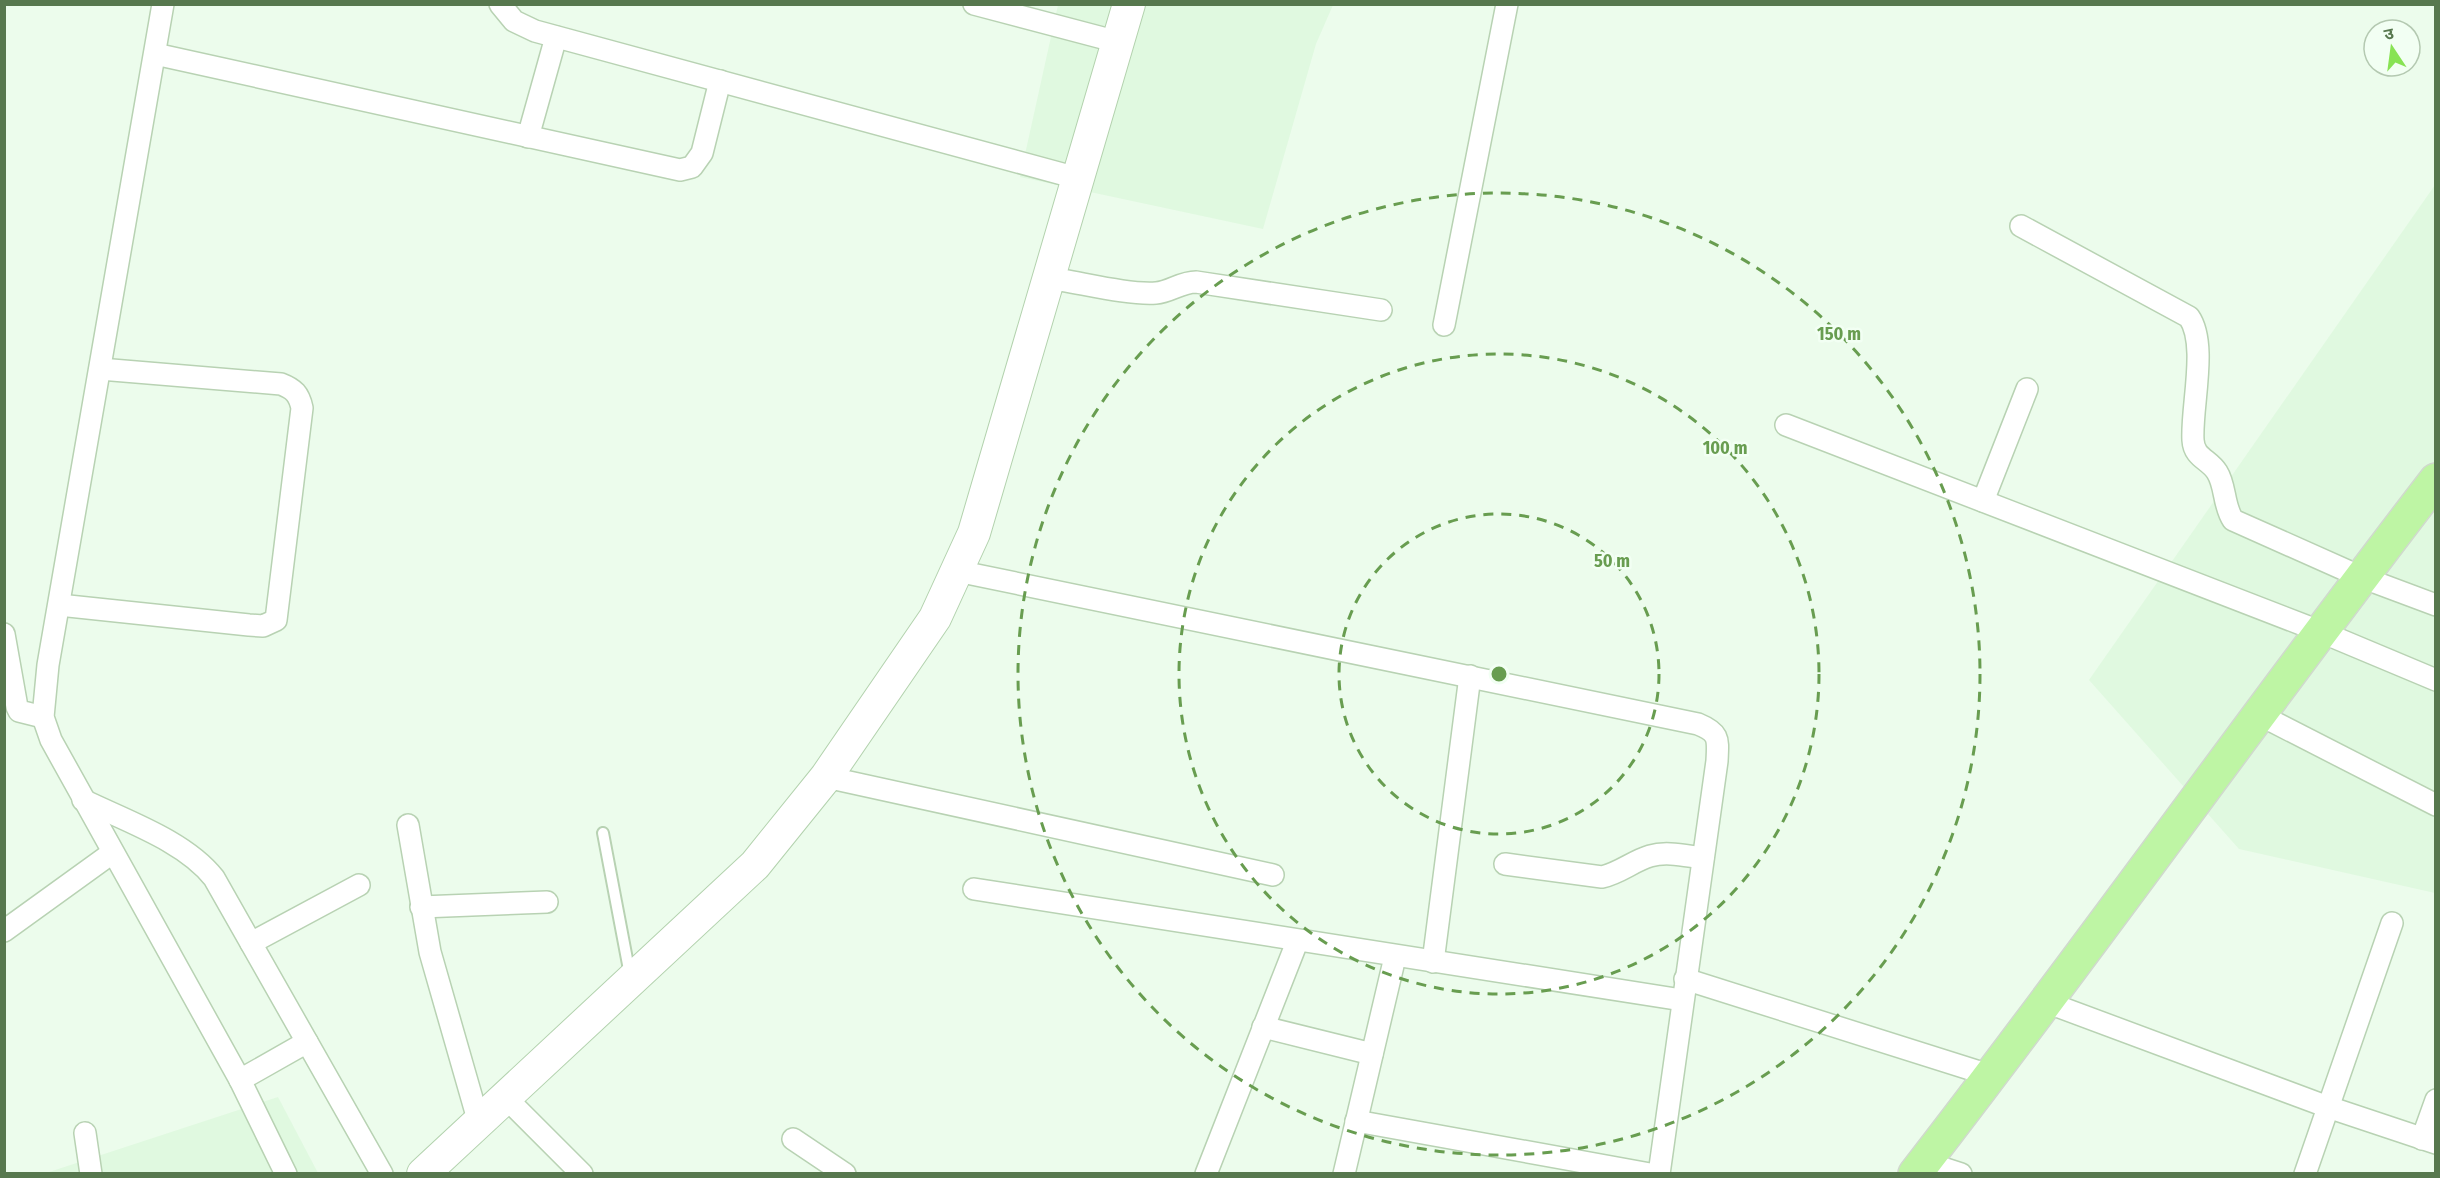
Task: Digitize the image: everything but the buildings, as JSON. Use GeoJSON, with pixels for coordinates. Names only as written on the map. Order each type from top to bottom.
{"type":"FeatureCollection","features":[{"type":"Feature","properties":{"kind":"highway"},"geometry":{"type":"LineString","coordinates":[[1919,1168],[2046,1002],[2319,631],[2436,480]]}},
{"type":"Feature","properties":{"kind":"street"},"geometry":{"type":"LineString","coordinates":[[163,4],[48,665],[43,717],[51,740],[240,1080],[286,1173]]}},
{"type":"Feature","properties":{"kind":"street"},"geometry":{"type":"LineString","coordinates":[[500,4],[514,21],[556,37],[1077,178]]}},
{"type":"Feature","properties":{"kind":"street"},"geometry":{"type":"LineString","coordinates":[[974,4],[1118,42]]}},
{"type":"Feature","properties":{"kind":"street"},"geometry":{"type":"LineString","coordinates":[[423,1173],[708,912],[755,865],[826,777],[935,618],[974,533],[1129,4]]}},
{"type":"Feature","properties":{"kind":"street"},"geometry":{"type":"LineString","coordinates":[[1444,325],[1503,6]]}},
{"type":"Feature","properties":{"kind":"street"},"geometry":{"type":"LineString","coordinates":[[528,136],[556,37]]}},
{"type":"Feature","properties":{"kind":"street"},"geometry":{"type":"LineString","coordinates":[[155,54],[680,170],[692,167],[702,153],[720,81]]}},
{"type":"Feature","properties":{"kind":"street"},"geometry":{"type":"LineString","coordinates":[[2021,226],[2189,317],[2197,334],[2193,442],[2202,460],[2218,473],[2227,510],[2233,520],[2361,577],[2436,605]]}},
{"type":"Feature","properties":{"kind":"street"},"geometry":{"type":"LineString","coordinates":[[1048,278],[1146,293],[1165,292],[1187,282],[1196,282],[1381,310]]}},
{"type":"Feature","properties":{"kind":"street"},"geometry":{"type":"LineString","coordinates":[[59,605],[263,626],[276,620],[302,408],[300,397],[293,389],[280,384],[100,369]]}},
{"type":"Feature","properties":{"kind":"street"},"geometry":{"type":"LineString","coordinates":[[1983,501],[2027,389]]}},
{"type":"Feature","properties":{"kind":"street"},"geometry":{"type":"LineString","coordinates":[[1786,425],[2319,631],[2436,680]]}},
{"type":"Feature","properties":{"kind":"street"},"geometry":{"type":"LineString","coordinates":[[957,571],[1470,676],[1698,724],[1711,729],[1718,740],[1717,761],[1659,1173]]}},
{"type":"Feature","properties":{"kind":"street"},"geometry":{"type":"LineString","coordinates":[[4,634],[10,710],[43,717]]}},
{"type":"Feature","properties":{"kind":"street"},"geometry":{"type":"LineString","coordinates":[[1433,962],[1470,676]]}},
{"type":"Feature","properties":{"kind":"street"},"geometry":{"type":"LineString","coordinates":[[2258,714],[2436,805]]}},
{"type":"Feature","properties":{"kind":"street"},"geometry":{"type":"LineString","coordinates":[[826,777],[1273,875]]}},
{"type":"Feature","properties":{"kind":"street"},"geometry":{"type":"LineString","coordinates":[[83,800],[185,851],[202,862],[214,878],[382,1173]]}},
{"type":"Feature","properties":{"kind":"street"},"geometry":{"type":"LineString","coordinates":[[408,825],[430,952],[479,1123]]}},
{"type":"Feature","properties":{"kind":"street"},"geometry":{"type":"LineString","coordinates":[[4,931],[112,853]]}},
{"type":"Feature","properties":{"kind":"street"},"geometry":{"type":"LineString","coordinates":[[1505,864],[1602,877],[1615,874],[1650,856],[1665,854],[1703,858]]}},
{"type":"Feature","properties":{"kind":"street"},"geometry":{"type":"LineString","coordinates":[[251,943],[359,885]]}},
{"type":"Feature","properties":{"kind":"street"},"geometry":{"type":"LineString","coordinates":[[974,889],[1395,957],[1683,990],[1989,1074]]}},
{"type":"Feature","properties":{"kind":"street"},"geometry":{"type":"LineString","coordinates":[[421,908],[548,902]]}},
{"type":"Feature","properties":{"kind":"street"},"geometry":{"type":"LineString","coordinates":[[2305,1173],[2392,923]]}},
{"type":"Feature","properties":{"kind":"street"},"geometry":{"type":"LineString","coordinates":[[1206,1173],[1297,942]]}},
{"type":"Feature","properties":{"kind":"street"},"geometry":{"type":"LineString","coordinates":[[1344,1173],[1395,957]]}},
{"type":"Feature","properties":{"kind":"street"},"geometry":{"type":"LineString","coordinates":[[2046,1002],[2328,1107],[2429,1141],[2436,1100]]}},
{"type":"Feature","properties":{"kind":"street"},"geometry":{"type":"LineString","coordinates":[[1263,1027],[1372,1054]]}},
{"type":"Feature","properties":{"kind":"street"},"geometry":{"type":"LineString","coordinates":[[240,1080],[307,1042]]}},
{"type":"Feature","properties":{"kind":"street"},"geometry":{"type":"LineString","coordinates":[[505,1097],[582,1173]]}},
{"type":"Feature","properties":{"kind":"street"},"geometry":{"type":"LineString","coordinates":[[1356,1121],[1650,1173]]}},
{"type":"Feature","properties":{"kind":"street"},"geometry":{"type":"LineString","coordinates":[[85,1133],[91,1173]]}},
{"type":"Feature","properties":{"kind":"street"},"geometry":{"type":"LineString","coordinates":[[792,1139],[845,1173]]}},
{"type":"Feature","properties":{"kind":"street"},"geometry":{"type":"LineString","coordinates":[[1919,1168],[1962,1173]]}},
{"type":"Feature","properties":{"kind":"lane"},"geometry":{"type":"LineString","coordinates":[[603,833],[632,981]]}},
{"type":"Feature","properties":{"kind":"shaded area"},"geometry":{"type":"Polygon","coordinates":[[[1058,5],[1333,5],[1316,44],[1263,229],[1020,177],[1058,5]]]}},
{"type":"Feature","properties":{"kind":"shaded area"},"geometry":{"type":"Polygon","coordinates":[[[2435,185],[2435,893],[2239,849],[2089,680],[2435,185]]]}},
{"type":"Feature","properties":{"kind":"shaded area"},"geometry":{"type":"Polygon","coordinates":[[[278,1097],[318,1173],[43,1174],[278,1097]]]}}]}
